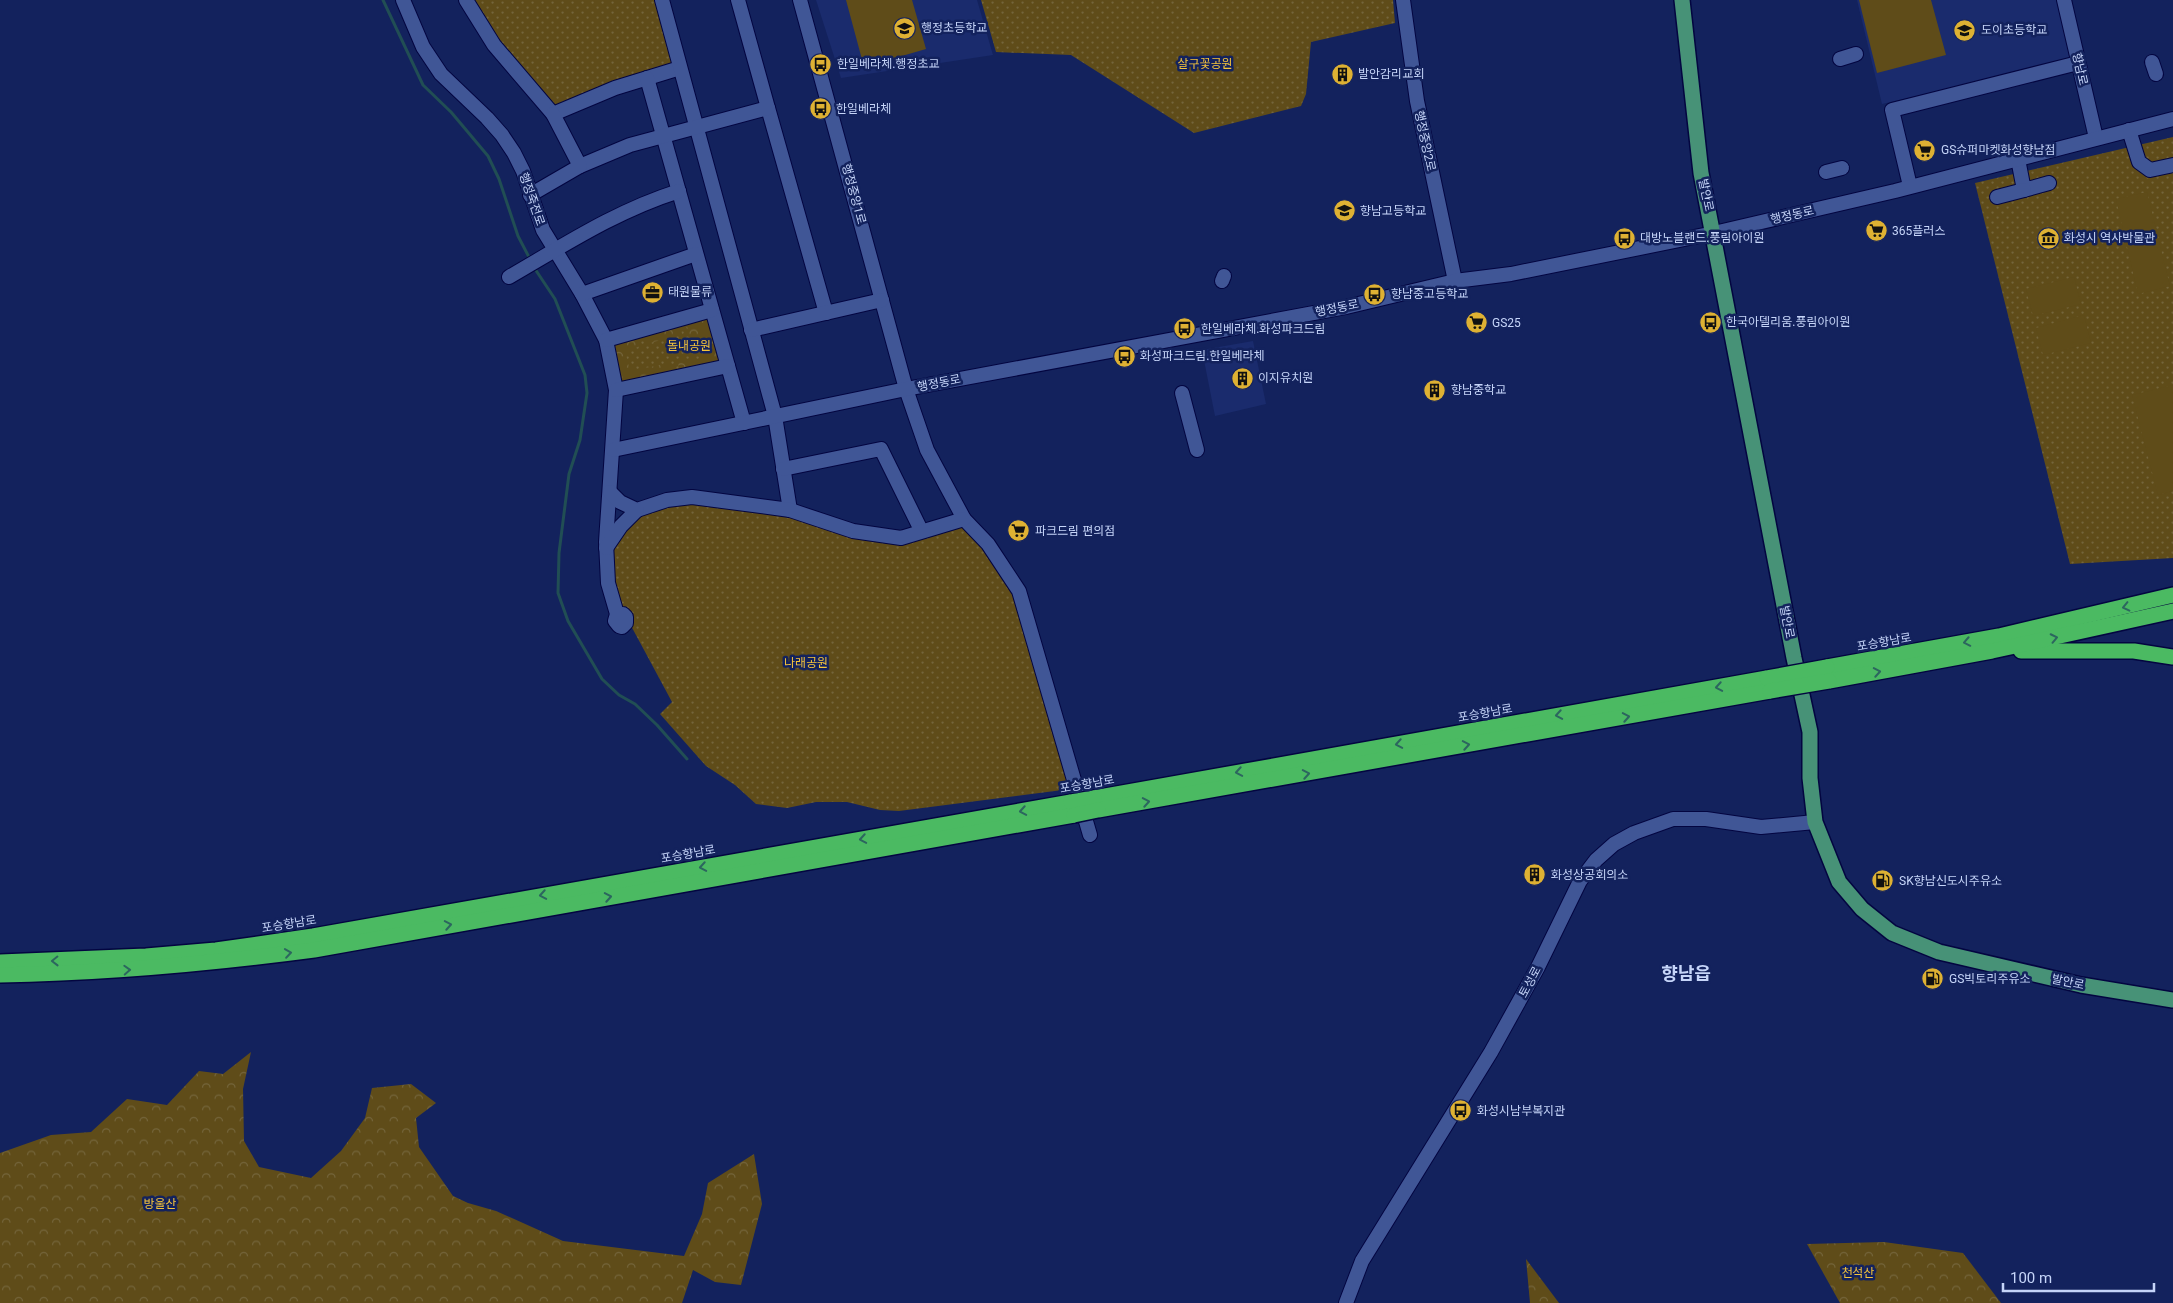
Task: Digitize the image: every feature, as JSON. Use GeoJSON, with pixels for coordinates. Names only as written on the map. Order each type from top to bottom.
{"type":"FeatureCollection","features":[{"type":"Feature","properties":{"kind":"highway","name":"포승향남로"},"geometry":{"type":"LineString","coordinates":[[0,975],[33,968],[78,967],[313,936],[1096,804],[1828,674],[2168,596]]}},
{"type":"Feature","properties":{"kind":"highway","name":"포승향남로"},"geometry":{"type":"LineString","coordinates":[[1828,674],[1992,651],[2173,611]]}},
{"type":"Feature","properties":{"kind":"highway"},"geometry":{"type":"LineString","coordinates":[[1992,651],[2134,651],[2173,657]]}},
{"type":"Feature","properties":{"kind":"highway","name":"포승향남로"},"geometry":{"type":"LineString","coordinates":[[0,962],[33,968]]}},
{"type":"Feature","properties":{"kind":"main road","name":"발안로"},"geometry":{"type":"LineString","coordinates":[[1682,0],[1701,173],[1794,658],[1810,732],[1810,778],[1815,822],[1839,882],[1862,909],[1892,934],[1939,952],[2081,985],[2173,1000]]}},
{"type":"Feature","properties":{"kind":"street","name":"행정죽전로"},"geometry":{"type":"LineString","coordinates":[[402,0],[423,48],[441,74],[492,124],[514,154],[523,171],[543,230],[582,294],[606,340],[616,390],[606,548],[608,583],[617,614]]}},
{"type":"Feature","properties":{"kind":"street"},"geometry":{"type":"LineString","coordinates":[[466,0],[494,45],[553,114],[580,166]]}},
{"type":"Feature","properties":{"kind":"street"},"geometry":{"type":"LineString","coordinates":[[662,0],[775,416],[790,510]]}},
{"type":"Feature","properties":{"kind":"street"},"geometry":{"type":"LineString","coordinates":[[738,0],[826,313]]}},
{"type":"Feature","properties":{"kind":"street","name":"행정중앙1로"},"geometry":{"type":"LineString","coordinates":[[800,0],[906,389],[927,450],[964,519],[988,544],[1019,591],[1090,835]]}},
{"type":"Feature","properties":{"kind":"street","name":"행정중앙2로"},"geometry":{"type":"LineString","coordinates":[[1403,0],[1417,101],[1454,281]]}},
{"type":"Feature","properties":{"kind":"street","name":"향남로"},"geometry":{"type":"LineString","coordinates":[[2064,0],[2096,138]]}},
{"type":"Feature","properties":{"kind":"street"},"geometry":{"type":"LineString","coordinates":[[1840,59],[1856,54]]}},
{"type":"Feature","properties":{"kind":"street"},"geometry":{"type":"LineString","coordinates":[[1910,186],[1892,110],[2078,63]]}},
{"type":"Feature","properties":{"kind":"street"},"geometry":{"type":"LineString","coordinates":[[553,114],[615,88],[680,68]]}},
{"type":"Feature","properties":{"kind":"street"},"geometry":{"type":"LineString","coordinates":[[647,78],[744,423]]}},
{"type":"Feature","properties":{"kind":"street"},"geometry":{"type":"LineString","coordinates":[[530,195],[580,166],[630,145],[768,108]]}},
{"type":"Feature","properties":{"kind":"street","name":"행정동로"},"geometry":{"type":"LineString","coordinates":[[613,450],[906,389],[1346,307],[1454,281],[1510,274],[1714,233],[1910,186],[2173,119]]}},
{"type":"Feature","properties":{"kind":"street"},"geometry":{"type":"LineString","coordinates":[[2129,130],[2139,162],[2150,170],[2173,165]]}},
{"type":"Feature","properties":{"kind":"street"},"geometry":{"type":"LineString","coordinates":[[2018,158],[2024,190]]}},
{"type":"Feature","properties":{"kind":"street"},"geometry":{"type":"LineString","coordinates":[[1826,172],[1842,168]]}},
{"type":"Feature","properties":{"kind":"street"},"geometry":{"type":"LineString","coordinates":[[1997,198],[2049,184]]}},
{"type":"Feature","properties":{"kind":"street"},"geometry":{"type":"LineString","coordinates":[[509,277],[616,215],[648,201],[679,191]]}},
{"type":"Feature","properties":{"kind":"street"},"geometry":{"type":"LineString","coordinates":[[582,294],[696,254]]}},
{"type":"Feature","properties":{"kind":"street"},"geometry":{"type":"LineString","coordinates":[[751,330],[882,300]]}},
{"type":"Feature","properties":{"kind":"street"},"geometry":{"type":"LineString","coordinates":[[606,340],[712,310]]}},
{"type":"Feature","properties":{"kind":"street"},"geometry":{"type":"LineString","coordinates":[[616,390],[728,366]]}},
{"type":"Feature","properties":{"kind":"street"},"geometry":{"type":"LineString","coordinates":[[1182,393],[1197,450]]}},
{"type":"Feature","properties":{"kind":"street"},"geometry":{"type":"LineString","coordinates":[[783,469],[881,449],[921,530]]}},
{"type":"Feature","properties":{"kind":"street"},"geometry":{"type":"LineString","coordinates":[[610,492],[620,502],[637,510]]}},
{"type":"Feature","properties":{"kind":"street"},"geometry":{"type":"LineString","coordinates":[[606,548],[621,526],[637,510],[667,500],[692,497],[790,510],[853,531],[901,538],[921,530],[964,519]]}},
{"type":"Feature","properties":{"kind":"street","name":"토성로"},"geometry":{"type":"LineString","coordinates":[[1346,1303],[1362,1260],[1491,1052],[1538,967],[1580,882],[1596,860],[1614,844],[1634,833],[1673,819],[1706,819],[1761,827],[1815,822]]}},
{"type":"Feature","properties":{"kind":"shaded area","name":"행정초등학교"},"geometry":{"type":"Polygon","coordinates":[[[816,0],[977,0],[993,55],[841,78],[816,0]]]}},
{"type":"Feature","properties":{"kind":"shaded area","name":"도이초등학교"},"geometry":{"type":"Polygon","coordinates":[[[1857,0],[2059,0],[2072,59],[1882,104],[1857,0]]]}},
{"type":"Feature","properties":{"kind":"shaded area"},"geometry":{"type":"Polygon","coordinates":[[[1253,341],[1266,404],[1215,416],[1202,350],[1253,341]]]}},
{"type":"Feature","properties":{"kind":"green space"},"geometry":{"type":"Polygon","coordinates":[[[466,0],[662,0],[680,68],[553,114],[466,0]]]}},
{"type":"Feature","properties":{"kind":"green space"},"geometry":{"type":"Polygon","coordinates":[[[846,0],[912,0],[926,49],[864,67],[846,0]]]}},
{"type":"Feature","properties":{"kind":"green space","name":"살구꽃공원"},"geometry":{"type":"Polygon","coordinates":[[[981,0],[1393,0],[1395,23],[1311,42],[1306,94],[1301,106],[1194,133],[1071,55],[996,52],[981,0]]]}},
{"type":"Feature","properties":{"kind":"green space"},"geometry":{"type":"Polygon","coordinates":[[[1859,0],[1931,0],[1946,55],[1877,73],[1859,0]]]}},
{"type":"Feature","properties":{"kind":"green space"},"geometry":{"type":"Polygon","coordinates":[[[2173,137],[2173,558],[2070,564],[1975,183],[2173,137]]]}},
{"type":"Feature","properties":{"kind":"green space"},"geometry":{"type":"Polygon","coordinates":[[[2147,192],[2170,286],[2138,294],[2116,199],[2147,192]]]}},
{"type":"Feature","properties":{"kind":"green space"},"geometry":{"type":"Polygon","coordinates":[[[2074,277],[2081,304],[2033,316],[2026,289],[2074,277]]]}},
{"type":"Feature","properties":{"kind":"green space","name":"돌내공원"},"geometry":{"type":"Polygon","coordinates":[[[712,310],[728,366],[616,390],[606,340],[712,310]]]}},
{"type":"Feature","properties":{"kind":"green space"},"geometry":{"type":"Polygon","coordinates":[[[2084,315],[2091,343],[2043,355],[2036,328],[2084,315]]]}},
{"type":"Feature","properties":{"kind":"green space"},"geometry":{"type":"Polygon","coordinates":[[[707,318],[715,339],[702,343],[690,338],[686,322],[707,318]]]}},
{"type":"Feature","properties":{"kind":"green space"},"geometry":{"type":"Polygon","coordinates":[[[679,324],[682,334],[647,344],[644,334],[679,324]]]}},
{"type":"Feature","properties":{"kind":"green space"},"geometry":{"type":"Polygon","coordinates":[[[635,337],[638,347],[625,351],[630,371],[670,363],[672,372],[626,381],[623,379],[613,348],[615,345],[635,337]]]}},
{"type":"Feature","properties":{"kind":"green space"},"geometry":{"type":"Polygon","coordinates":[[[717,345],[719,361],[679,370],[678,361],[698,360],[703,354],[704,349],[717,345]]]}},
{"type":"Feature","properties":{"kind":"green space"},"geometry":{"type":"Polygon","coordinates":[[[2173,385],[2173,491],[2158,495],[2132,395],[2173,385]]]}},
{"type":"Feature","properties":{"kind":"green space","name":"나래공원"},"geometry":{"type":"Polygon","coordinates":[[[667,500],[790,510],[878,536],[964,519],[1006,570],[1078,788],[899,811],[880,810],[847,802],[816,802],[787,808],[756,804],[735,785],[706,766],[660,714],[672,702],[608,583],[606,548],[621,526],[667,500]]]}},
{"type":"Feature","properties":{"kind":"green space","name":"방울산"},"geometry":{"type":"Polygon","coordinates":[[[251,1052],[243,1089],[244,1141],[259,1167],[311,1178],[341,1151],[365,1118],[372,1088],[411,1084],[436,1103],[416,1118],[419,1147],[453,1196],[468,1203],[496,1211],[563,1241],[684,1256],[702,1214],[708,1183],[754,1154],[762,1204],[741,1285],[715,1282],[693,1270],[682,1303],[0,1303],[0,1153],[51,1135],[91,1132],[127,1099],[167,1105],[199,1071],[223,1074],[251,1052]]]}},
{"type":"Feature","properties":{"kind":"green space","name":"천석산"},"geometry":{"type":"Polygon","coordinates":[[[1884,1242],[1963,1253],[2001,1303],[1840,1303],[1807,1244],[1884,1242]]]}},
{"type":"Feature","properties":{"kind":"green space"},"geometry":{"type":"Polygon","coordinates":[[[1526,1259],[1559,1303],[1530,1303],[1526,1259]]]}},
{"type":"Feature","properties":{"kind":"waterway"},"geometry":{"type":"LineString","coordinates":[[383,0],[423,85],[451,112],[488,156],[499,179],[518,236],[531,261]]}},
{"type":"Feature","properties":{"kind":"waterway"},"geometry":{"type":"LineString","coordinates":[[533,266],[555,299],[585,375],[587,393],[580,440],[569,474],[559,553],[558,593],[568,621],[602,679],[619,695],[635,704],[657,725],[687,759]]}},
{"type":"Feature","properties":{"kind":"place","name":"행정초등학교"},"geometry":{"type":"Point","coordinates":[905,28]}},
{"type":"Feature","properties":{"kind":"place","name":"도이초등학교"},"geometry":{"type":"Point","coordinates":[1965,30]}},
{"type":"Feature","properties":{"kind":"place","name":"한일베라체.행정초교"},"geometry":{"type":"Point","coordinates":[821,64]}},
{"type":"Feature","properties":{"kind":"place","name":"발안감리교회"},"geometry":{"type":"Point","coordinates":[1342,74]}},
{"type":"Feature","properties":{"kind":"place","name":"한일베라체"},"geometry":{"type":"Point","coordinates":[820,109]}},
{"type":"Feature","properties":{"kind":"place","name":"GS슈퍼마켓화성향남점"},"geometry":{"type":"Point","coordinates":[1925,150]}},
{"type":"Feature","properties":{"kind":"place","name":"향남고등학교"},"geometry":{"type":"Point","coordinates":[1344,211]}},
{"type":"Feature","properties":{"kind":"place","name":"365플러스"},"geometry":{"type":"Point","coordinates":[1876,231]}},
{"type":"Feature","properties":{"kind":"place","name":"대방노블랜드.풍림아이원"},"geometry":{"type":"Point","coordinates":[1624,238]}},
{"type":"Feature","properties":{"kind":"place","name":"화성시 역사박물관"},"geometry":{"type":"Point","coordinates":[2048,238]}},
{"type":"Feature","properties":{"kind":"place","name":"태원물류"},"geometry":{"type":"Point","coordinates":[652,292]}},
{"type":"Feature","properties":{"kind":"place","name":"향남중고등학교"},"geometry":{"type":"Point","coordinates":[1375,294]}},
{"type":"Feature","properties":{"kind":"place","name":"한국아델리움.풍림아이원"},"geometry":{"type":"Point","coordinates":[1710,322]}},
{"type":"Feature","properties":{"kind":"place","name":"GS25"},"geometry":{"type":"Point","coordinates":[1476,323]}},
{"type":"Feature","properties":{"kind":"place","name":"한일베라체.화성파크드림"},"geometry":{"type":"Point","coordinates":[1185,329]}},
{"type":"Feature","properties":{"kind":"place","name":"화성파크드림.한일베라체"},"geometry":{"type":"Point","coordinates":[1124,356]}},
{"type":"Feature","properties":{"kind":"place","name":"이지유치원"},"geometry":{"type":"Point","coordinates":[1242,378]}},
{"type":"Feature","properties":{"kind":"place","name":"향남중학교"},"geometry":{"type":"Point","coordinates":[1435,390]}},
{"type":"Feature","properties":{"kind":"place","name":"파크드림 편의점"},"geometry":{"type":"Point","coordinates":[1019,531]}},
{"type":"Feature","properties":{"kind":"place","name":"화성상공회의소"},"geometry":{"type":"Point","coordinates":[1535,875]}},
{"type":"Feature","properties":{"kind":"place","name":"SK향남신도시주유소"},"geometry":{"type":"Point","coordinates":[1883,881]}},
{"type":"Feature","properties":{"kind":"place","name":"GS빅토리주유소"},"geometry":{"type":"Point","coordinates":[1933,979]}},
{"type":"Feature","properties":{"kind":"place","name":"화성시남부복지관"},"geometry":{"type":"Point","coordinates":[1461,1111]}},
{"type":"Feature","properties":{"kind":"district","name":"향남읍"},"geometry":{"type":"Point","coordinates":[1686,974]}}]}
